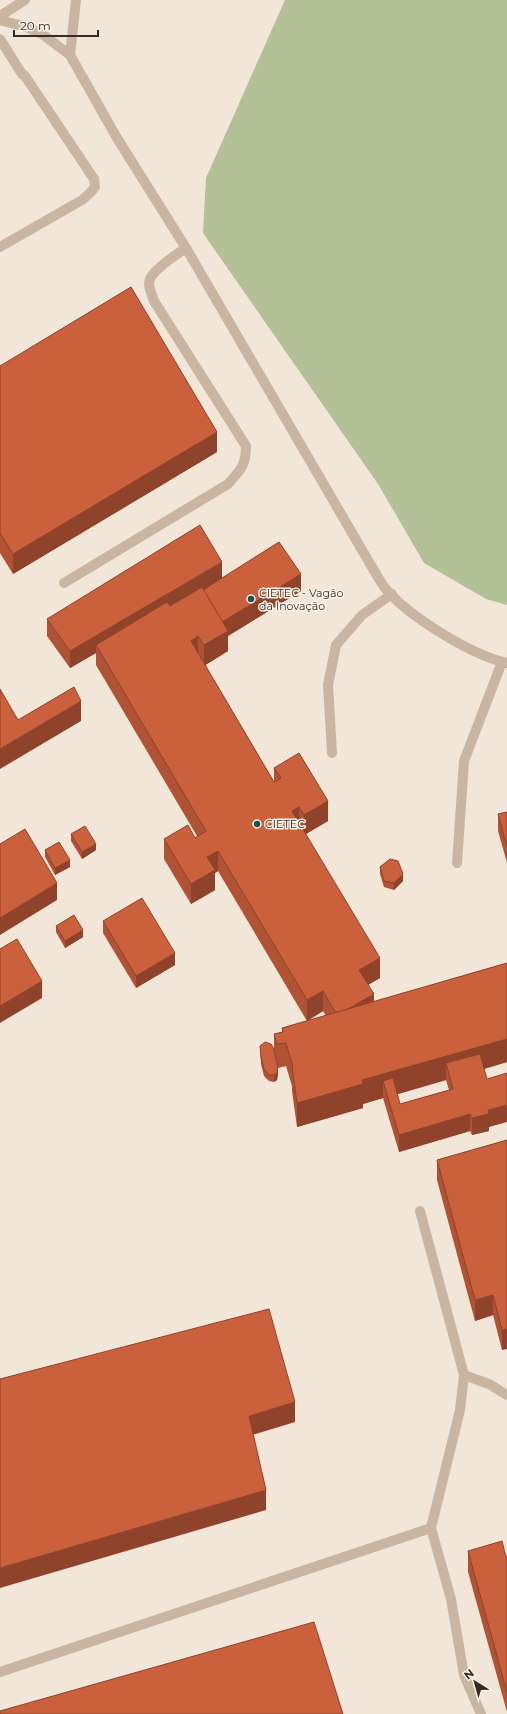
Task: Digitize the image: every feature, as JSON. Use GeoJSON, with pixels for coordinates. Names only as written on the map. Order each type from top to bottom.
{"type":"FeatureCollection","features":[{"type":"Feature","properties":{"kind":"lane"},"geometry":{"type":"LineString","coordinates":[[0,16],[25,0]]}},
{"type":"Feature","properties":{"kind":"lane"},"geometry":{"type":"LineString","coordinates":[[70,54],[76,0]]}},
{"type":"Feature","properties":{"kind":"lane"},"geometry":{"type":"LineString","coordinates":[[0,20],[42,34],[70,54],[117,138],[186,248],[369,562],[386,588],[406,609],[441,633],[467,647],[505,663],[464,761],[457,863]]}},
{"type":"Feature","properties":{"kind":"lane"},"geometry":{"type":"LineString","coordinates":[[0,39],[22,74],[29,82],[94,179],[95,187],[82,200],[0,247]]}},
{"type":"Feature","properties":{"kind":"lane"},"geometry":{"type":"LineString","coordinates":[[64,583],[228,484],[241,470],[246,458],[246,446],[154,301],[150,288],[150,279],[162,265],[186,248]]}},
{"type":"Feature","properties":{"kind":"lane"},"geometry":{"type":"LineString","coordinates":[[332,753],[328,685],[336,645],[362,615],[392,594]]}},
{"type":"Feature","properties":{"kind":"lane"},"geometry":{"type":"LineString","coordinates":[[420,1211],[464,1375],[460,1410],[431,1528],[451,1599],[464,1676],[481,1714]]}},
{"type":"Feature","properties":{"kind":"lane"},"geometry":{"type":"LineString","coordinates":[[464,1375],[489,1384],[507,1395]]}},
{"type":"Feature","properties":{"kind":"lane"},"geometry":{"type":"LineString","coordinates":[[0,1672],[431,1528]]}},
{"type":"Feature","properties":{"kind":"green space"},"geometry":{"type":"Polygon","coordinates":[[[285,0],[507,0],[507,605],[486,599],[424,563],[378,484],[203,233],[206,178],[285,0]]]}},
{"type":"Feature","properties":{"kind":"building"},"geometry":{"type":"Polygon","coordinates":[[[131,287],[217,432],[13,554],[0,533],[0,366],[131,287]]]}},
{"type":"Feature","properties":{"kind":"building"},"geometry":{"type":"Polygon","coordinates":[[[200,525],[222,562],[70,651],[47,619],[200,525]]]}},
{"type":"Feature","properties":{"kind":"building"},"geometry":{"type":"Polygon","coordinates":[[[279,542],[301,574],[222,622],[203,590],[279,542]]]}},
{"type":"Feature","properties":{"kind":"building","name":"CIETEC"},"geometry":{"type":"Polygon","coordinates":[[[202,587],[228,631],[204,645],[198,636],[191,641],[274,782],[281,778],[274,768],[299,753],[328,801],[304,815],[299,807],[292,811],[380,958],[359,970],[374,994],[348,1009],[336,1013],[323,991],[307,1000],[218,851],[207,857],[215,870],[191,884],[164,839],[188,825],[195,838],[206,831],[96,645],[167,602],[170,606],[202,587]]]}},
{"type":"Feature","properties":{"kind":"building"},"geometry":{"type":"Polygon","coordinates":[[[74,687],[81,701],[0,749],[0,689],[18,720],[74,687]]]}},
{"type":"Feature","properties":{"kind":"building"},"geometry":{"type":"Polygon","coordinates":[[[507,812],[507,846],[498,814],[507,812]]]}},
{"type":"Feature","properties":{"kind":"building"},"geometry":{"type":"Polygon","coordinates":[[[85,826],[96,844],[82,852],[71,834],[85,826]]]}},
{"type":"Feature","properties":{"kind":"building"},"geometry":{"type":"Polygon","coordinates":[[[25,829],[57,883],[0,918],[0,844],[25,829]]]}},
{"type":"Feature","properties":{"kind":"building"},"geometry":{"type":"Polygon","coordinates":[[[59,842],[70,860],[55,868],[45,850],[59,842]]]}},
{"type":"Feature","properties":{"kind":"building"},"geometry":{"type":"Polygon","coordinates":[[[390,859],[398,861],[403,874],[394,883],[384,881],[380,867],[390,859]]]}},
{"type":"Feature","properties":{"kind":"building"},"geometry":{"type":"Polygon","coordinates":[[[142,898],[175,953],[136,976],[103,921],[142,898]]]}},
{"type":"Feature","properties":{"kind":"building"},"geometry":{"type":"Polygon","coordinates":[[[74,915],[83,930],[65,941],[56,926],[74,915]]]}},
{"type":"Feature","properties":{"kind":"building"},"geometry":{"type":"Polygon","coordinates":[[[17,939],[42,981],[0,1006],[0,949],[17,939]]]}},
{"type":"Feature","properties":{"kind":"building"},"geometry":{"type":"Polygon","coordinates":[[[507,963],[507,1039],[362,1080],[363,1084],[297,1103],[293,1067],[286,1043],[277,1044],[274,1034],[283,1032],[282,1028],[507,963]]]}},
{"type":"Feature","properties":{"kind":"building"},"geometry":{"type":"Polygon","coordinates":[[[265,1042],[271,1044],[273,1047],[278,1067],[277,1073],[274,1075],[269,1075],[264,1069],[260,1046],[265,1042]]]}},
{"type":"Feature","properties":{"kind":"building"},"geometry":{"type":"Polygon","coordinates":[[[480,1054],[487,1079],[507,1073],[507,1105],[488,1110],[489,1114],[472,1118],[470,1114],[399,1135],[383,1081],[393,1078],[400,1104],[453,1089],[446,1063],[480,1054]]]}},
{"type":"Feature","properties":{"kind":"building"},"geometry":{"type":"Polygon","coordinates":[[[507,1140],[507,1329],[502,1330],[493,1295],[475,1300],[437,1160],[507,1140]]]}},
{"type":"Feature","properties":{"kind":"building"},"geometry":{"type":"Polygon","coordinates":[[[269,1309],[295,1402],[249,1416],[266,1490],[0,1568],[0,1379],[269,1309]]]}},
{"type":"Feature","properties":{"kind":"building"},"geometry":{"type":"Polygon","coordinates":[[[502,1541],[507,1557],[507,1692],[468,1551],[502,1541]]]}},
{"type":"Feature","properties":{"kind":"building"},"geometry":{"type":"Polygon","coordinates":[[[314,1622],[343,1714],[0,1714],[0,1711],[314,1622]]]}},
{"type":"Feature","properties":{"kind":"place","name":"CIETEC - Vagão da Inovação"},"geometry":{"type":"Point","coordinates":[251,599]}},
{"type":"Feature","properties":{"kind":"place","name":"CIETEC"},"geometry":{"type":"Point","coordinates":[257,824]}}]}
